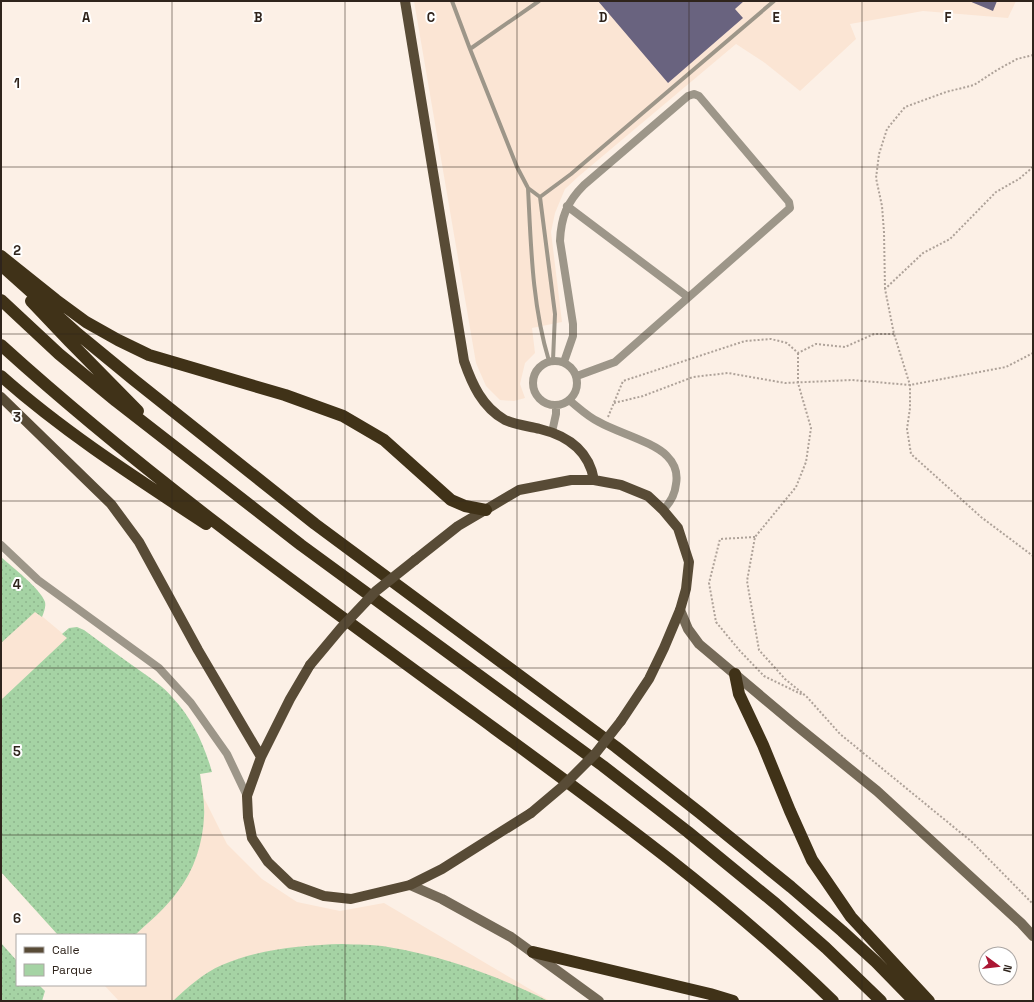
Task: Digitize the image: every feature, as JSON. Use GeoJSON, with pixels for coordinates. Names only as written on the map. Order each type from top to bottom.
{"type":"FeatureCollection","features":[{"type":"Feature","properties":{"kind":"highway"},"geometry":{"type":"LineString","coordinates":[[1,256],[86,322],[118,340],[149,355],[285,394],[343,416],[384,440],[451,500],[465,506],[486,510]]}},
{"type":"Feature","properties":{"kind":"highway"},"geometry":{"type":"LineString","coordinates":[[1,265],[100,352],[315,524],[616,747],[706,818],[791,887],[842,931],[876,962],[914,1001]]}},
{"type":"Feature","properties":{"kind":"highway"},"geometry":{"type":"LineString","coordinates":[[1,269],[168,442]]}},
{"type":"Feature","properties":{"kind":"highway"},"geometry":{"type":"LineString","coordinates":[[1,300],[59,354],[168,442],[301,545],[596,762],[688,832],[776,904],[826,948],[881,1001]]}},
{"type":"Feature","properties":{"kind":"highway"},"geometry":{"type":"LineString","coordinates":[[1,345],[147,470],[283,574],[581,791],[670,860],[754,929],[833,1001]]}},
{"type":"Feature","properties":{"kind":"highway"},"geometry":{"type":"LineString","coordinates":[[1,376],[25,397],[140,481],[283,574]]}},
{"type":"Feature","properties":{"kind":"highway"},"geometry":{"type":"LineString","coordinates":[[735,674],[739,694],[763,745],[812,860],[851,917],[929,1001]]}},
{"type":"Feature","properties":{"kind":"highway"},"geometry":{"type":"LineString","coordinates":[[533,952],[710,994],[733,1001]]}},
{"type":"Feature","properties":{"kind":"main road"},"geometry":{"type":"LineString","coordinates":[[405,1],[464,361],[472,383],[482,400],[504,419],[518,425],[552,432],[571,442],[586,458],[592,470],[594,480]]}},
{"type":"Feature","properties":{"kind":"main road"},"geometry":{"type":"LineString","coordinates":[[1,397],[111,504],[139,542],[198,650],[260,757]]}},
{"type":"Feature","properties":{"kind":"main road"},"geometry":{"type":"LineString","coordinates":[[571,480],[594,480],[621,485],[648,496],[663,510],[678,528],[689,562],[686,589],[680,610],[664,648],[649,679],[621,721],[595,754],[563,786],[531,813],[442,869],[410,885],[378,894],[351,899],[324,896],[292,884],[268,862],[252,838],[248,817],[247,796],[260,757],[290,699],[310,665],[341,628],[376,591],[458,526],[519,490],[571,480]]}},
{"type":"Feature","properties":{"kind":"street"},"geometry":{"type":"LineString","coordinates":[[564,362],[573,336],[573,324],[560,241],[560,231],[567,206],[574,195],[584,185],[688,96],[694,94],[699,96],[789,202],[790,208],[615,362],[577,376]]}},
{"type":"Feature","properties":{"kind":"street"},"geometry":{"type":"LineString","coordinates":[[567,206],[688,297]]}},
{"type":"Feature","properties":{"kind":"street"},"geometry":{"type":"LineString","coordinates":[[551,360],[564,362],[574,370],[577,376],[577,389],[569,400],[563,404],[556,406],[549,405],[537,396],[534,390],[532,382],[534,375],[537,369],[551,360]]}},
{"type":"Feature","properties":{"kind":"street"},"geometry":{"type":"LineString","coordinates":[[569,400],[589,417],[658,449],[667,456],[675,468],[677,482],[675,492],[670,503],[663,510]]}},
{"type":"Feature","properties":{"kind":"street"},"geometry":{"type":"LineString","coordinates":[[552,432],[555,424],[556,406]]}},
{"type":"Feature","properties":{"kind":"street"},"geometry":{"type":"LineString","coordinates":[[1,545],[38,580],[158,668],[191,703],[227,754],[247,796]]}},
{"type":"Feature","properties":{"kind":"street"},"geometry":{"type":"LineString","coordinates":[[680,610],[688,629],[699,644],[877,791],[1033,936]]}},
{"type":"Feature","properties":{"kind":"street"},"geometry":{"type":"LineString","coordinates":[[410,885],[442,899],[511,936],[599,1001]]}},
{"type":"Feature","properties":{"kind":"lane"},"geometry":{"type":"LineString","coordinates":[[452,1],[517,167],[528,188],[532,266],[543,341],[551,360]]}},
{"type":"Feature","properties":{"kind":"lane"},"geometry":{"type":"LineString","coordinates":[[470,49],[539,1]]}},
{"type":"Feature","properties":{"kind":"lane"},"geometry":{"type":"LineString","coordinates":[[540,197],[571,174],[774,1]]}},
{"type":"Feature","properties":{"kind":"lane"},"geometry":{"type":"LineString","coordinates":[[528,188],[540,197],[555,314],[551,360]]}},
{"type":"Feature","properties":{"kind":"path"},"geometry":{"type":"LineString","coordinates":[[1033,55],[1017,59],[974,85],[946,92],[905,107],[887,129],[879,154],[876,178],[883,213],[885,289],[894,334],[910,385],[910,408],[907,429],[911,454],[981,517],[1033,556]]}},
{"type":"Feature","properties":{"kind":"path"},"geometry":{"type":"LineString","coordinates":[[885,289],[923,253],[950,239],[996,192],[1019,179],[1033,167]]}},
{"type":"Feature","properties":{"kind":"path"},"geometry":{"type":"LineString","coordinates":[[798,353],[816,344],[845,346],[874,334],[894,334]]}},
{"type":"Feature","properties":{"kind":"path"},"geometry":{"type":"LineString","coordinates":[[605,425],[623,381],[745,341],[771,339],[787,343],[798,353],[798,383],[811,428],[806,462],[796,487],[755,537],[747,581],[760,650],[785,679],[807,697],[840,734],[972,842],[1033,904]]}},
{"type":"Feature","properties":{"kind":"path"},"geometry":{"type":"LineString","coordinates":[[614,403],[643,396],[693,377],[728,374],[785,383],[852,380],[910,385],[1006,367],[1033,353]]}},
{"type":"Feature","properties":{"kind":"path"},"geometry":{"type":"LineString","coordinates":[[755,537],[720,539],[709,583],[716,622],[740,651],[764,676],[807,697]]}},
{"type":"Feature","properties":{"kind":"shaded area"},"geometry":{"type":"Polygon","coordinates":[[[414,1],[1016,1],[1008,18],[923,11],[850,24],[856,39],[800,91],[765,63],[736,44],[565,189],[555,213],[551,232],[562,322],[532,328],[535,353],[525,363],[520,384],[525,398],[514,401],[500,400],[486,386],[476,363],[414,1]]]}},
{"type":"Feature","properties":{"kind":"shaded area"},"geometry":{"type":"Polygon","coordinates":[[[1,582],[68,638],[200,774],[204,798],[227,844],[262,879],[297,902],[340,911],[384,903],[550,1001],[119,1001],[105,986],[146,986],[146,934],[57,934],[1,872],[1,582]]]}},
{"type":"Feature","properties":{"kind":"green space"},"geometry":{"type":"Polygon","coordinates":[[[1,557],[38,591],[45,602],[45,610],[42,617],[35,612],[1,643],[1,557]]]}},
{"type":"Feature","properties":{"kind":"green space"},"geometry":{"type":"Polygon","coordinates":[[[77,627],[84,630],[156,682],[168,693],[186,714],[205,751],[212,772],[200,774],[204,801],[203,827],[200,846],[189,875],[168,903],[136,934],[57,934],[1,872],[1,700],[67,638],[62,634],[69,628],[77,627]]]}},
{"type":"Feature","properties":{"kind":"green space"},"geometry":{"type":"Polygon","coordinates":[[[1,943],[16,960],[16,986],[40,986],[45,991],[42,1001],[1,1001],[1,943]]]}},
{"type":"Feature","properties":{"kind":"green space"},"geometry":{"type":"Polygon","coordinates":[[[342,944],[382,946],[450,961],[510,983],[548,1001],[173,1001],[208,972],[222,965],[250,955],[312,945],[342,944]]]}},
{"type":"Feature","properties":{"kind":"building"},"geometry":{"type":"Polygon","coordinates":[[[598,1],[744,1],[735,9],[743,18],[668,83],[598,1]]]}},
{"type":"Feature","properties":{"kind":"building"},"geometry":{"type":"Polygon","coordinates":[[[969,1],[997,1],[993,11],[969,1]]]}}]}
